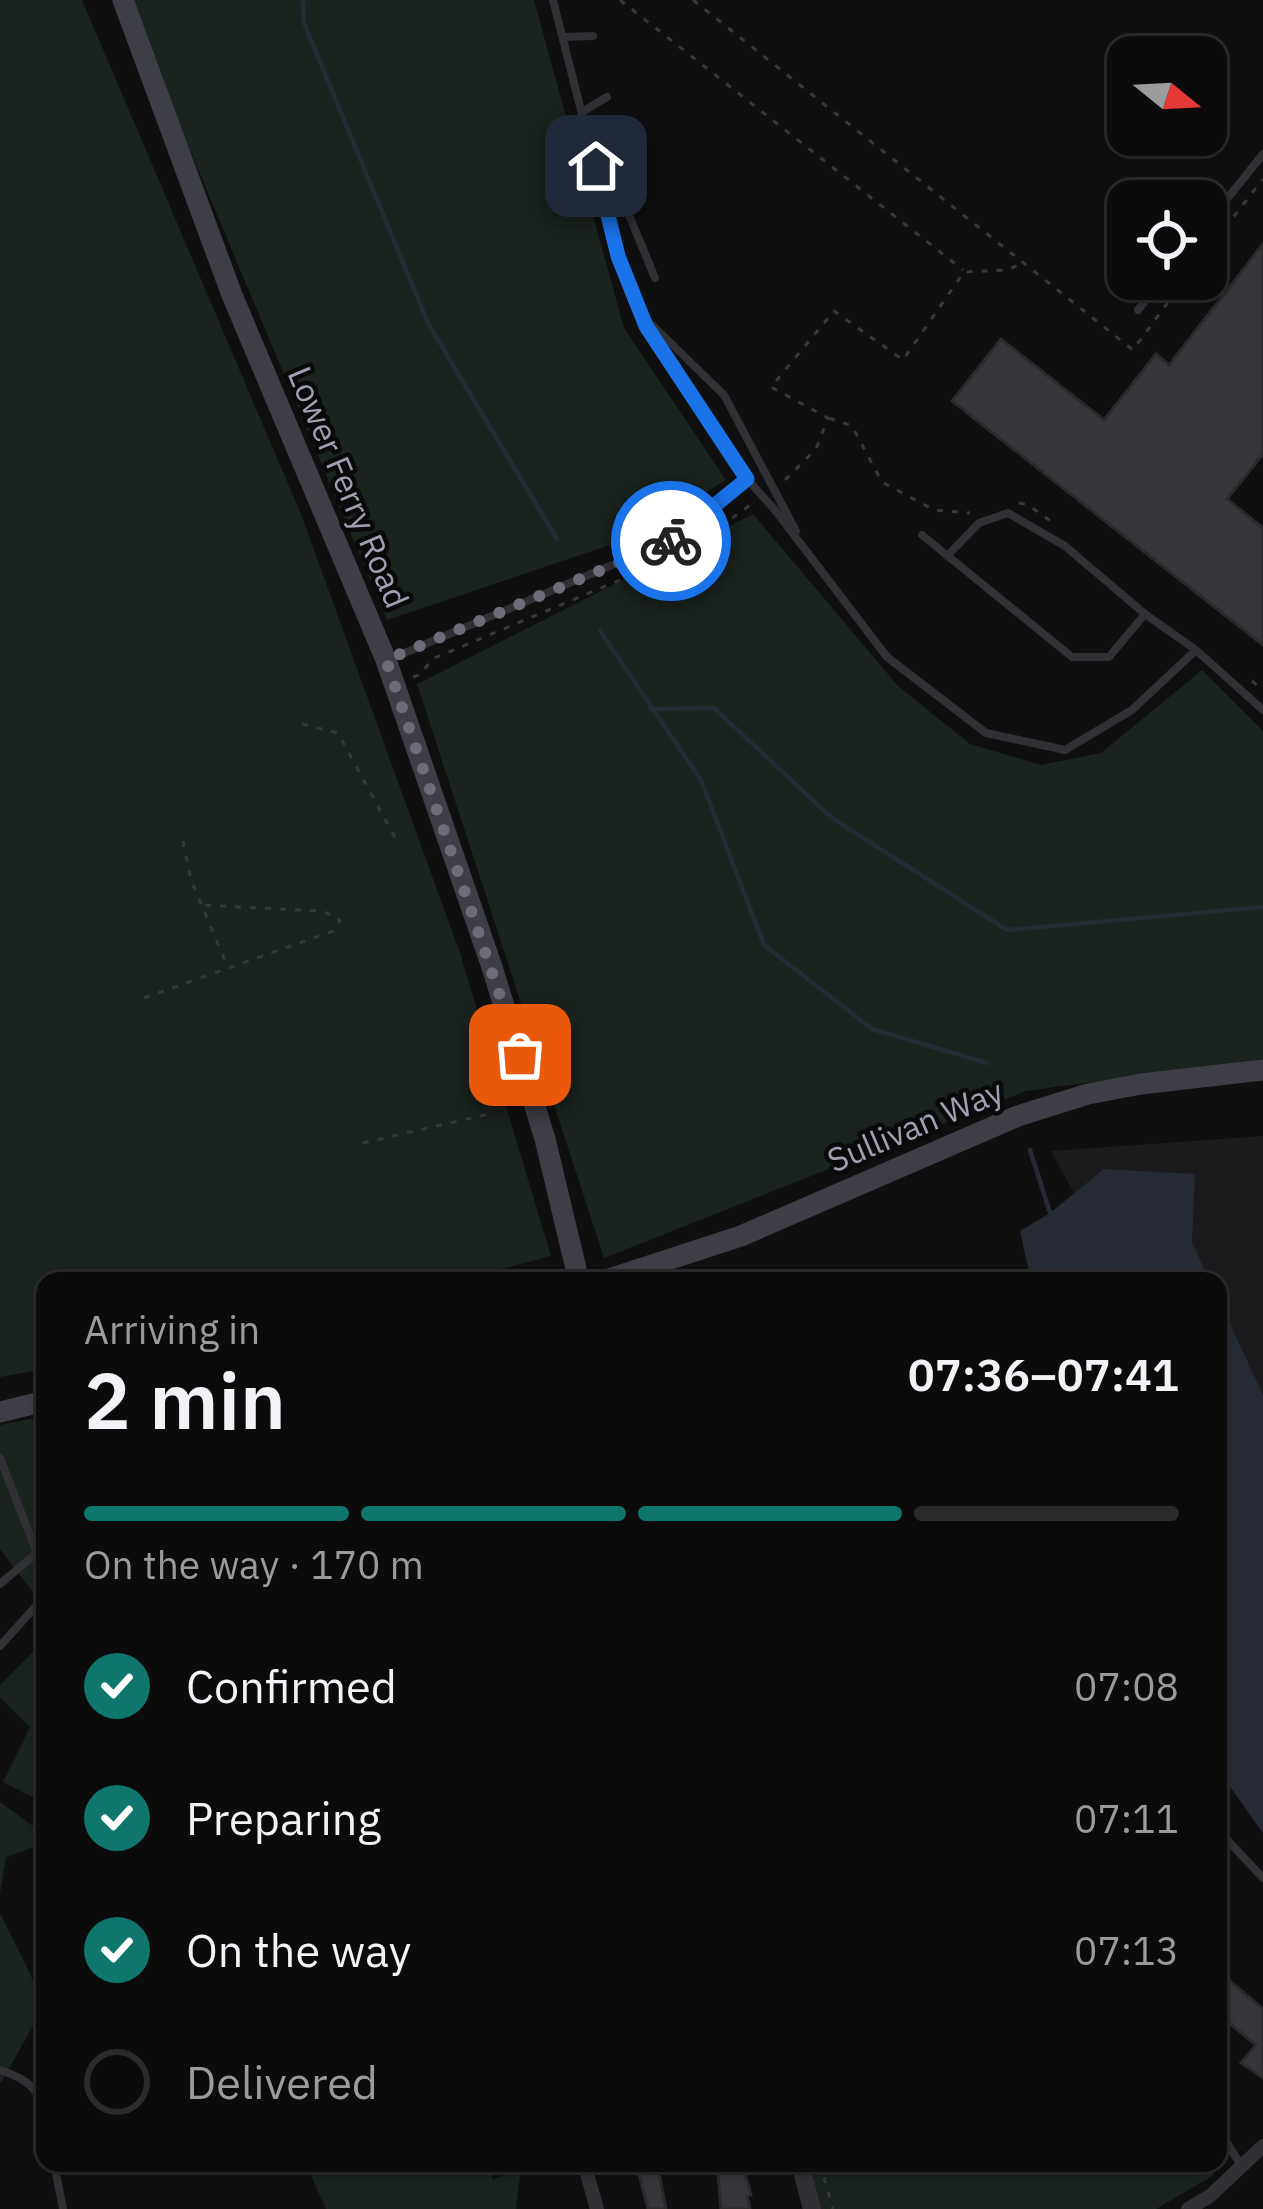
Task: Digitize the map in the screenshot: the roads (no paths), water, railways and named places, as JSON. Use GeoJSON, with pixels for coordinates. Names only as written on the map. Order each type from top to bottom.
{"type":"FeatureCollection","features":[{"type":"Feature","properties":{"kind":"main road","name":"Lower Ferry Road"},"geometry":{"type":"LineString","coordinates":[[122,0],[232,296],[386,660],[513,1033],[577,1272]]}},
{"type":"Feature","properties":{"kind":"main road","name":"Sullivan Way"},"geometry":{"type":"LineString","coordinates":[[631,1272],[741,1236],[1018,1115],[1141,1084],[1263,1070]]}},
{"type":"Feature","properties":{"kind":"main road"},"geometry":{"type":"LineString","coordinates":[[0,1412],[36,1404]]}},
{"type":"Feature","properties":{"kind":"street"},"geometry":{"type":"LineString","coordinates":[[1188,2209],[1210,2196],[1263,2146]]}},
{"type":"Feature","properties":{"kind":"street"},"geometry":{"type":"LineString","coordinates":[[587,2172],[597,2209]]}},
{"type":"Feature","properties":{"kind":"street"},"geometry":{"type":"LineString","coordinates":[[802,2172],[812,2209]]}},
{"type":"Feature","properties":{"kind":"lane"},"geometry":{"type":"LineString","coordinates":[[554,0],[618,256],[641,315],[747,479],[887,657],[986,733],[1065,750],[1132,710],[1196,650]]}},
{"type":"Feature","properties":{"kind":"lane"},"geometry":{"type":"LineString","coordinates":[[563,37],[593,36]]}},
{"type":"Feature","properties":{"kind":"lane"},"geometry":{"type":"LineString","coordinates":[[582,112],[607,97]]}},
{"type":"Feature","properties":{"kind":"lane"},"geometry":{"type":"LineString","coordinates":[[1227,199],[1263,154]]}},
{"type":"Feature","properties":{"kind":"lane"},"geometry":{"type":"LineString","coordinates":[[622,198],[655,278]]}},
{"type":"Feature","properties":{"kind":"lane"},"geometry":{"type":"LineString","coordinates":[[1138,310],[1146,300]]}},
{"type":"Feature","properties":{"kind":"lane"},"geometry":{"type":"LineString","coordinates":[[641,315],[724,394],[804,548]]}},
{"type":"Feature","properties":{"kind":"lane"},"geometry":{"type":"LineString","coordinates":[[386,660],[678,538],[747,479]]}},
{"type":"Feature","properties":{"kind":"lane"},"geometry":{"type":"LineString","coordinates":[[947,556],[980,524],[1008,513],[1065,546],[1263,710]]}},
{"type":"Feature","properties":{"kind":"lane"},"geometry":{"type":"LineString","coordinates":[[922,535],[1072,656],[1109,657],[1145,614]]}},
{"type":"Feature","properties":{"kind":"lane"},"geometry":{"type":"LineString","coordinates":[[0,1458],[36,1543]]}},
{"type":"Feature","properties":{"kind":"lane"},"geometry":{"type":"LineString","coordinates":[[0,1584],[36,1558]]}},
{"type":"Feature","properties":{"kind":"lane"},"geometry":{"type":"LineString","coordinates":[[0,1646],[36,1607]]}},
{"type":"Feature","properties":{"kind":"lane"},"geometry":{"type":"LineString","coordinates":[[1227,1839],[1263,1878]]}},
{"type":"Feature","properties":{"kind":"lane"},"geometry":{"type":"LineString","coordinates":[[0,2070],[25,2079],[36,2091]]}},
{"type":"Feature","properties":{"kind":"lane"},"geometry":{"type":"LineString","coordinates":[[1227,2143],[1241,2166]]}},
{"type":"Feature","properties":{"kind":"lane"},"geometry":{"type":"LineString","coordinates":[[56,2172],[63,2209]]}},
{"type":"Feature","properties":{"kind":"waterway"},"geometry":{"type":"LineString","coordinates":[[303,0],[304,23],[428,323],[557,539]]}},
{"type":"Feature","properties":{"kind":"waterway"},"geometry":{"type":"LineString","coordinates":[[600,631],[701,780],[764,945],[872,1029],[987,1063]]}},
{"type":"Feature","properties":{"kind":"waterway"},"geometry":{"type":"LineString","coordinates":[[650,709],[714,708],[832,818],[1007,930],[1263,907]]}},
{"type":"Feature","properties":{"kind":"waterway"},"geometry":{"type":"LineString","coordinates":[[1030,1150],[1050,1213]]}}]}
